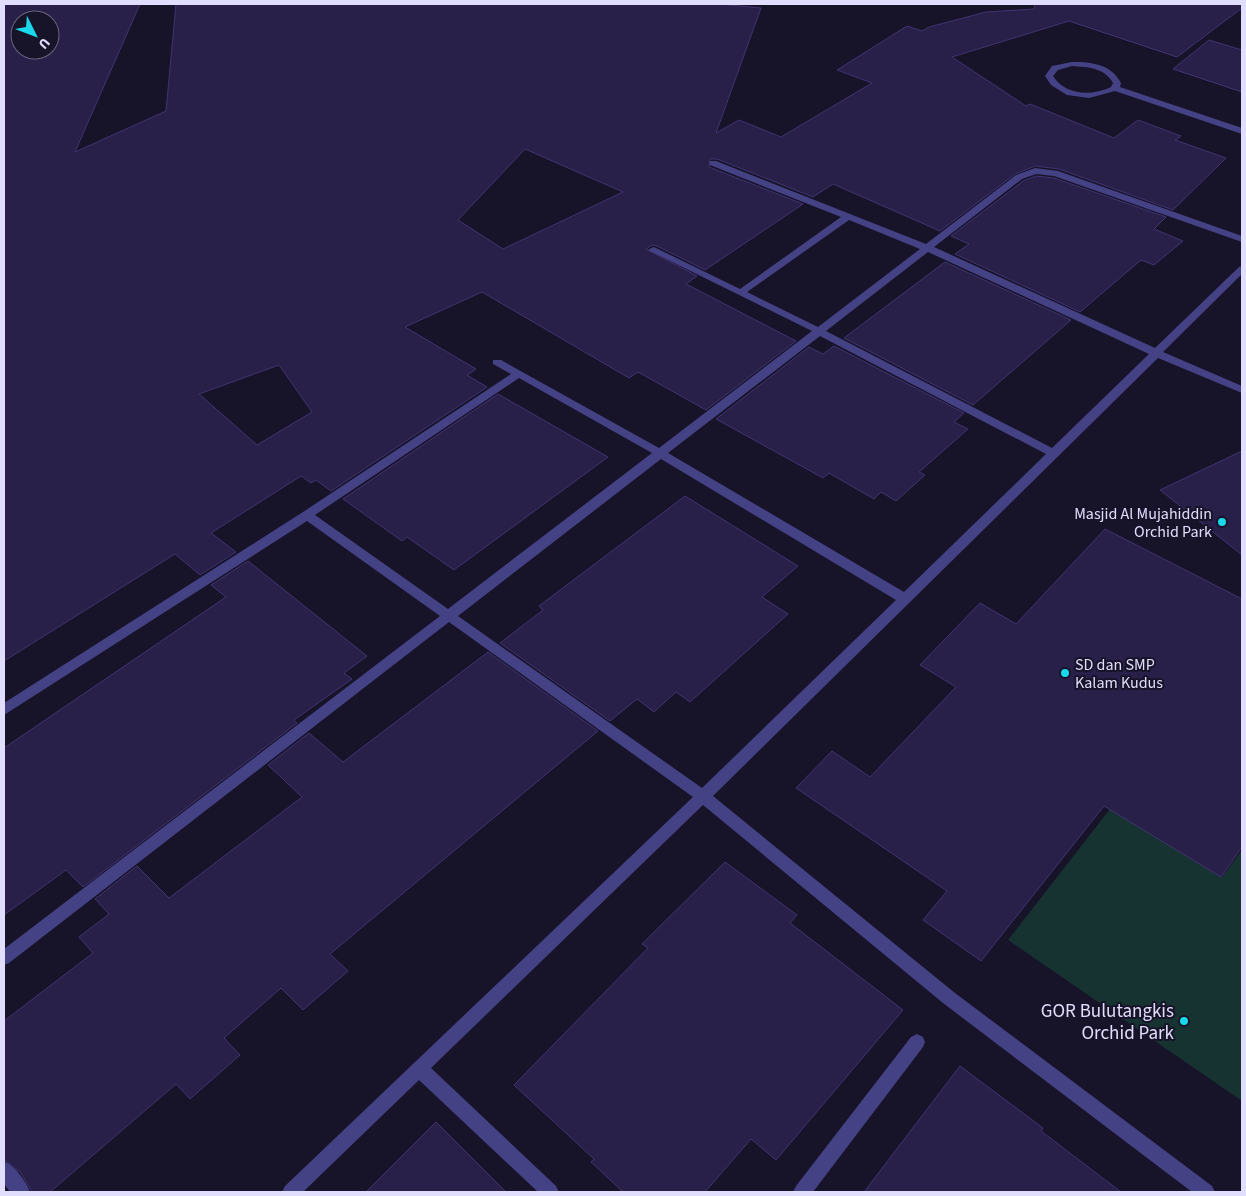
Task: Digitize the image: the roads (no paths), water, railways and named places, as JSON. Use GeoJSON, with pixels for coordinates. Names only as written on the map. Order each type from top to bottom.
{"type":"FeatureCollection","features":[{"type":"Feature","properties":{"kind":"street"},"geometry":{"type":"LineString","coordinates":[[1115,88],[1117,83],[1115,78],[1103,69],[1093,66],[1063,65],[1055,68],[1049,76],[1057,86],[1076,94],[1100,94],[1115,88],[1242,130]]}},
{"type":"Feature","properties":{"kind":"street"},"geometry":{"type":"LineString","coordinates":[[713,163],[926,248],[1156,353],[1242,390]]}},
{"type":"Feature","properties":{"kind":"street"},"geometry":{"type":"LineString","coordinates":[[4,958],[1019,177],[1035,171],[1054,173],[1242,239]]}},
{"type":"Feature","properties":{"kind":"street"},"geometry":{"type":"LineString","coordinates":[[740,293],[847,217]]}},
{"type":"Feature","properties":{"kind":"street"},"geometry":{"type":"LineString","coordinates":[[652,250],[819,331],[1053,454]]}},
{"type":"Feature","properties":{"kind":"street"},"geometry":{"type":"LineString","coordinates":[[292,1192],[703,796],[1242,269]]}},
{"type":"Feature","properties":{"kind":"street"},"geometry":{"type":"LineString","coordinates":[[497,362],[660,453],[905,599]]}},
{"type":"Feature","properties":{"kind":"street"},"geometry":{"type":"LineString","coordinates":[[4,710],[307,515],[518,374]]}},
{"type":"Feature","properties":{"kind":"street"},"geometry":{"type":"LineString","coordinates":[[307,515],[703,796],[949,998],[1206,1192]]}},
{"type":"Feature","properties":{"kind":"street"},"geometry":{"type":"LineString","coordinates":[[802,1192],[917,1042]]}},
{"type":"Feature","properties":{"kind":"street"},"geometry":{"type":"LineString","coordinates":[[420,1069],[550,1192]]}},
{"type":"Feature","properties":{"kind":"street"},"geometry":{"type":"LineString","coordinates":[[4,1170],[21,1192]]}},
{"type":"Feature","properties":{"kind":"place","name":"Masjid Al Mujahiddin Orchid Park"},"geometry":{"type":"Point","coordinates":[1222,522]}},
{"type":"Feature","properties":{"kind":"place","name":"SD dan SMP Kalam Kudus"},"geometry":{"type":"Point","coordinates":[1065,673]}},
{"type":"Feature","properties":{"kind":"place","name":"GOR Bulutangkis Orchid Park"},"geometry":{"type":"Point","coordinates":[1184,1021]}}]}
